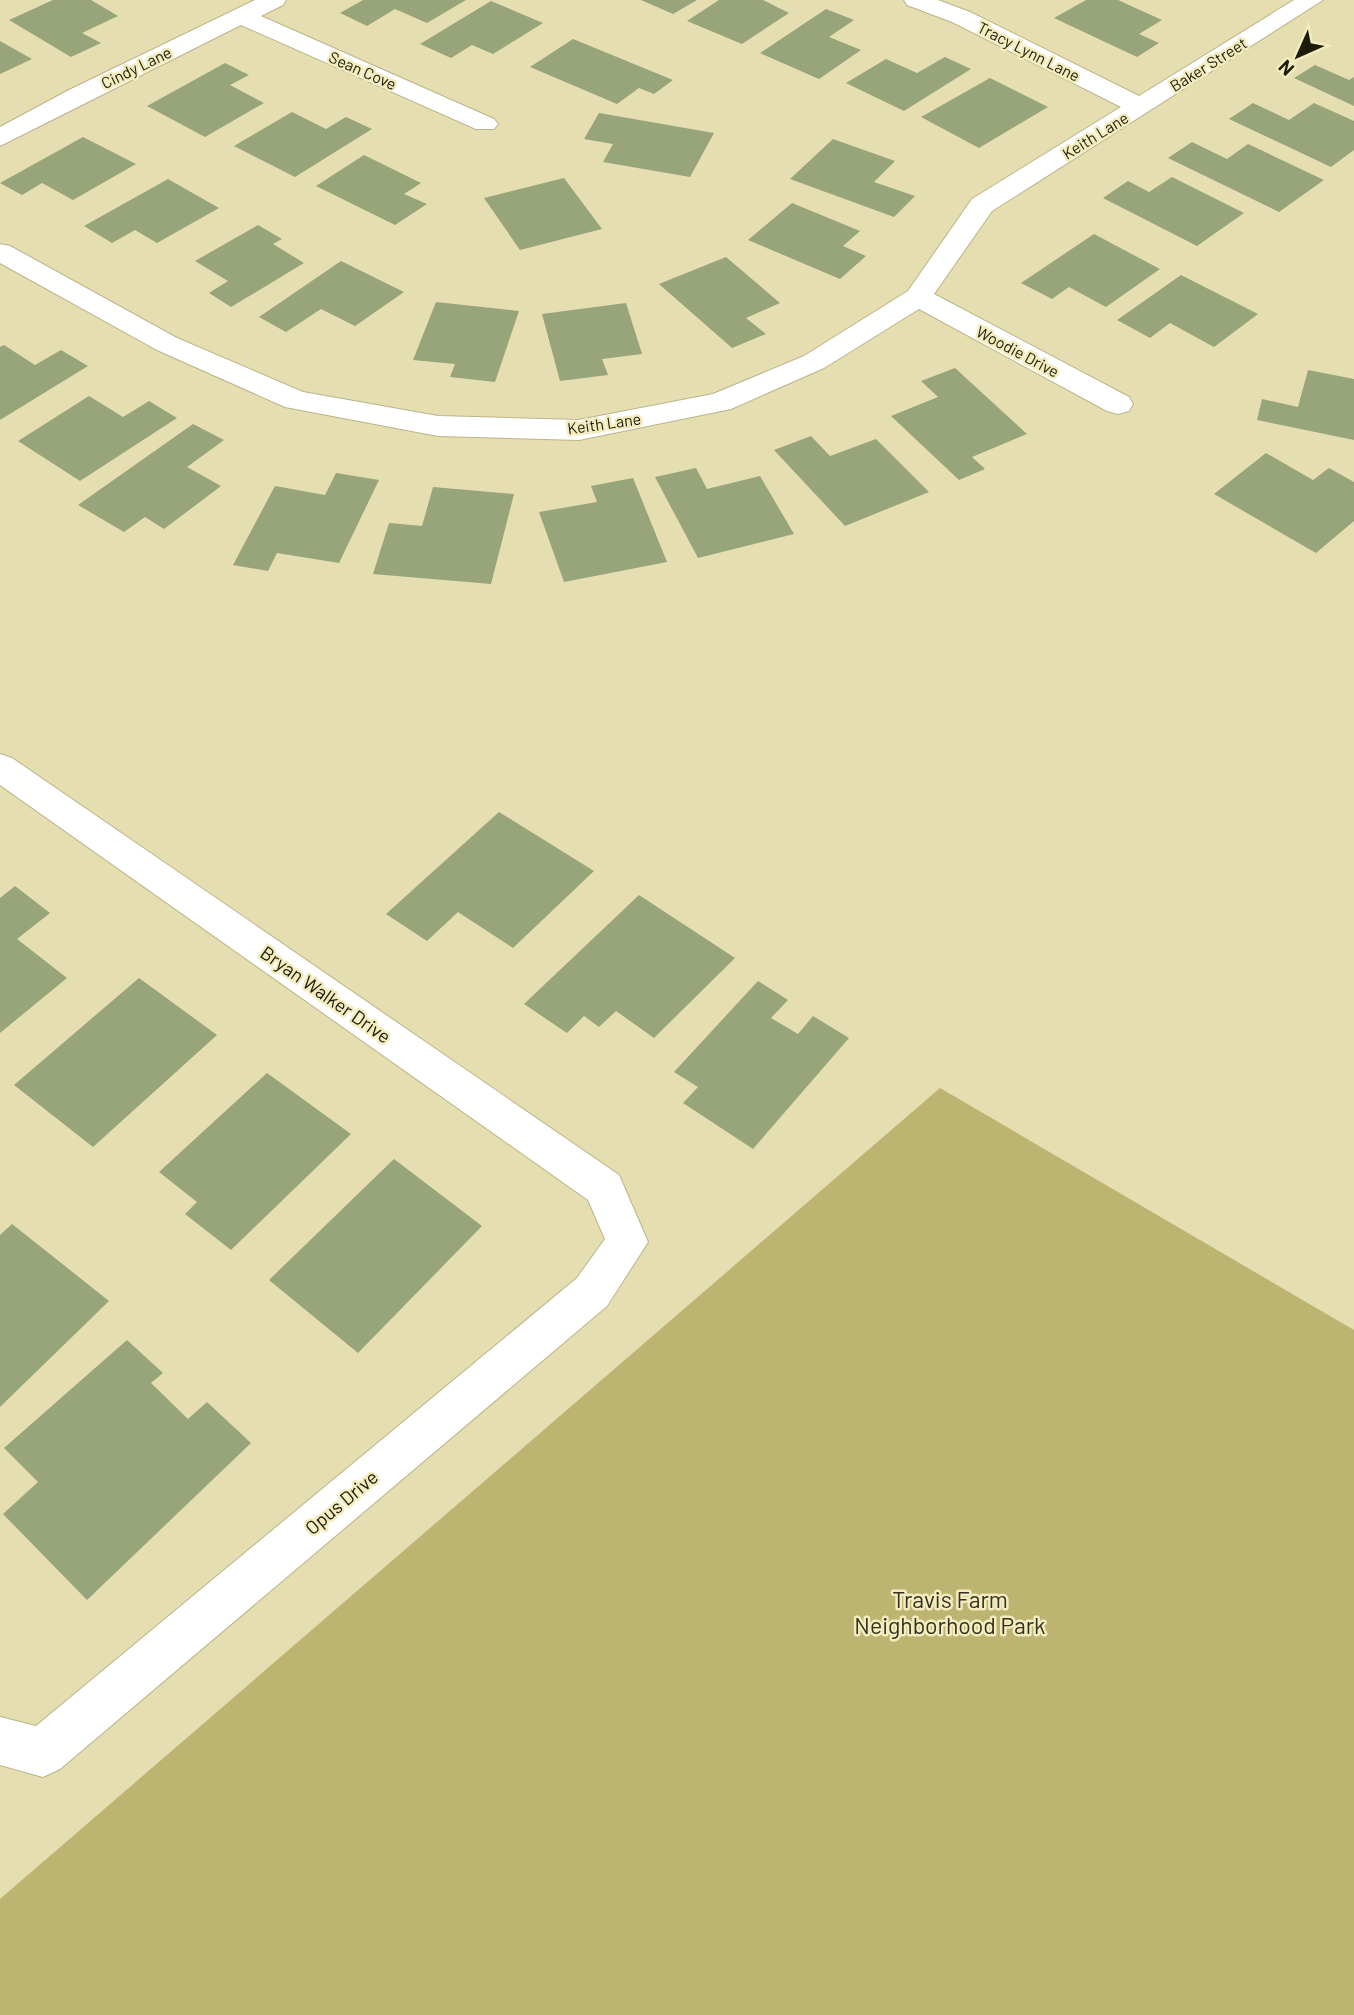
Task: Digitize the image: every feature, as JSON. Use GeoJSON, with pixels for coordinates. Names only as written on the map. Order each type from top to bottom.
{"type":"FeatureCollection","features":[{"type":"Feature","properties":{"kind":"street","name":"Cindy Lane"},"geometry":{"type":"LineString","coordinates":[[0,138],[78,95],[274,0]]}},
{"type":"Feature","properties":{"kind":"street","name":"Tracy Lynn Lane"},"geometry":{"type":"LineString","coordinates":[[916,0],[961,17],[1140,107]]}},
{"type":"Feature","properties":{"kind":"street","name":"Baker Street"},"geometry":{"type":"LineString","coordinates":[[1140,107],[1311,0]]}},
{"type":"Feature","properties":{"kind":"street","name":"Sean Cove"},"geometry":{"type":"LineString","coordinates":[[241,16],[485,124]]}},
{"type":"Feature","properties":{"kind":"street","name":"Keith Lane"},"geometry":{"type":"LineString","coordinates":[[0,252],[167,344],[296,400],[438,426],[579,430],[720,402],[814,362],[918,297],[982,205],[1140,107]]}},
{"type":"Feature","properties":{"kind":"street","name":"Woodie Drive"},"geometry":{"type":"LineString","coordinates":[[918,297],[1118,404]]}},
{"type":"Feature","properties":{"kind":"street","name":"Bryan Walker Drive"},"geometry":{"type":"LineString","coordinates":[[0,767],[604,1188],[627,1241]]}},
{"type":"Feature","properties":{"kind":"street","name":"Opus Drive"},"geometry":{"type":"LineString","coordinates":[[21,1747],[592,1292],[627,1241]]}},
{"type":"Feature","properties":{"kind":"green space","name":"Travis Farm Neighborhood Park"},"geometry":{"type":"Polygon","coordinates":[[[940,1088],[1354,1330],[1354,2015],[0,2015],[0,1899],[940,1088]]]}},
{"type":"Feature","properties":{"kind":"building"},"geometry":{"type":"Polygon","coordinates":[[[53,0],[91,0],[118,16],[82,33],[101,43],[71,57],[9,20],[53,0]]]}},
{"type":"Feature","properties":{"kind":"building"},"geometry":{"type":"Polygon","coordinates":[[[363,0],[466,0],[427,23],[395,9],[367,26],[340,13],[363,0]]]}},
{"type":"Feature","properties":{"kind":"building"},"geometry":{"type":"Polygon","coordinates":[[[641,0],[697,0],[673,14],[641,0]]]}},
{"type":"Feature","properties":{"kind":"building"},"geometry":{"type":"Polygon","coordinates":[[[719,0],[763,0],[789,13],[742,44],[687,21],[719,0]]]}},
{"type":"Feature","properties":{"kind":"building"},"geometry":{"type":"Polygon","coordinates":[[[1086,0],[1118,0],[1162,20],[1139,34],[1159,43],[1137,57],[1054,18],[1086,0]]]}},
{"type":"Feature","properties":{"kind":"building"},"geometry":{"type":"Polygon","coordinates":[[[491,1],[543,23],[493,54],[472,45],[451,58],[420,44],[491,1]]]}},
{"type":"Feature","properties":{"kind":"building"},"geometry":{"type":"Polygon","coordinates":[[[826,9],[854,20],[829,37],[861,50],[819,79],[760,53],[826,9]]]}},
{"type":"Feature","properties":{"kind":"building"},"geometry":{"type":"Polygon","coordinates":[[[573,39],[673,80],[654,94],[639,88],[617,104],[530,67],[573,39]]]}},
{"type":"Feature","properties":{"kind":"building"},"geometry":{"type":"Polygon","coordinates":[[[0,41],[32,59],[0,74],[0,41]]]}},
{"type":"Feature","properties":{"kind":"building"},"geometry":{"type":"Polygon","coordinates":[[[945,57],[971,69],[904,111],[846,83],[886,59],[917,73],[945,57]]]}},
{"type":"Feature","properties":{"kind":"building"},"geometry":{"type":"Polygon","coordinates":[[[225,63],[249,75],[230,85],[264,103],[205,137],[147,106],[225,63]]]}},
{"type":"Feature","properties":{"kind":"building"},"geometry":{"type":"Polygon","coordinates":[[[1315,65],[1349,80],[1354,77],[1354,106],[1294,78],[1315,65]]]}},
{"type":"Feature","properties":{"kind":"building"},"geometry":{"type":"Polygon","coordinates":[[[990,78],[1048,107],[979,148],[921,117],[990,78]]]}},
{"type":"Feature","properties":{"kind":"building"},"geometry":{"type":"Polygon","coordinates":[[[1253,103],[1289,120],[1314,103],[1354,121],[1354,150],[1331,167],[1229,119],[1253,103]]]}},
{"type":"Feature","properties":{"kind":"building"},"geometry":{"type":"Polygon","coordinates":[[[292,112],[326,129],[346,117],[372,129],[295,177],[234,146],[292,112]]]}},
{"type":"Feature","properties":{"kind":"building"},"geometry":{"type":"Polygon","coordinates":[[[599,113],[714,133],[690,177],[603,162],[613,144],[584,139],[599,113]]]}},
{"type":"Feature","properties":{"kind":"building"},"geometry":{"type":"Polygon","coordinates":[[[83,137],[136,164],[73,200],[42,183],[22,195],[0,183],[83,137]]]}},
{"type":"Feature","properties":{"kind":"building"},"geometry":{"type":"Polygon","coordinates":[[[833,139],[895,161],[874,182],[915,196],[894,217],[790,179],[833,139]]]}},
{"type":"Feature","properties":{"kind":"building"},"geometry":{"type":"Polygon","coordinates":[[[1192,142],[1227,159],[1248,144],[1324,180],[1279,212],[1168,158],[1192,142]]]}},
{"type":"Feature","properties":{"kind":"building"},"geometry":{"type":"Polygon","coordinates":[[[364,155],[421,183],[404,194],[427,204],[395,225],[316,186],[364,155]]]}},
{"type":"Feature","properties":{"kind":"building"},"geometry":{"type":"Polygon","coordinates":[[[1172,177],[1244,213],[1197,246],[1103,198],[1128,181],[1149,192],[1172,177]]]}},
{"type":"Feature","properties":{"kind":"building"},"geometry":{"type":"Polygon","coordinates":[[[564,178],[602,229],[520,250],[484,198],[564,178]]]}},
{"type":"Feature","properties":{"kind":"building"},"geometry":{"type":"Polygon","coordinates":[[[168,179],[219,208],[157,243],[135,230],[112,243],[84,226],[168,179]]]}},
{"type":"Feature","properties":{"kind":"building"},"geometry":{"type":"Polygon","coordinates":[[[792,203],[860,231],[843,246],[866,256],[840,279],[748,240],[792,203]]]}},
{"type":"Feature","properties":{"kind":"building"},"geometry":{"type":"Polygon","coordinates":[[[258,225],[282,239],[273,244],[304,263],[231,307],[209,293],[228,281],[195,261],[258,225]]]}},
{"type":"Feature","properties":{"kind":"building"},"geometry":{"type":"Polygon","coordinates":[[[1094,234],[1160,269],[1106,307],[1069,287],[1052,299],[1021,283],[1094,234]]]}},
{"type":"Feature","properties":{"kind":"building"},"geometry":{"type":"Polygon","coordinates":[[[726,257],[780,303],[746,318],[766,334],[732,348],[659,284],[726,257]]]}},
{"type":"Feature","properties":{"kind":"building"},"geometry":{"type":"Polygon","coordinates":[[[341,261],[404,292],[355,326],[321,309],[286,332],[259,317],[341,261]]]}},
{"type":"Feature","properties":{"kind":"building"},"geometry":{"type":"Polygon","coordinates":[[[1181,275],[1258,314],[1214,347],[1170,323],[1150,338],[1117,320],[1181,275]]]}},
{"type":"Feature","properties":{"kind":"building"},"geometry":{"type":"Polygon","coordinates":[[[436,302],[519,311],[495,382],[450,377],[455,364],[413,360],[436,302]]]}},
{"type":"Feature","properties":{"kind":"building"},"geometry":{"type":"Polygon","coordinates":[[[626,303],[642,354],[602,359],[608,375],[560,381],[542,314],[626,303]]]}},
{"type":"Feature","properties":{"kind":"building"},"geometry":{"type":"Polygon","coordinates":[[[4,345],[35,365],[61,350],[88,366],[0,420],[0,347],[4,345]]]}},
{"type":"Feature","properties":{"kind":"building"},"geometry":{"type":"Polygon","coordinates":[[[955,368],[1027,434],[972,457],[985,469],[959,480],[891,416],[938,397],[921,381],[955,368]]]}},
{"type":"Feature","properties":{"kind":"building"},"geometry":{"type":"Polygon","coordinates":[[[1308,370],[1354,379],[1354,440],[1257,420],[1262,399],[1298,407],[1308,370]]]}},
{"type":"Feature","properties":{"kind":"building"},"geometry":{"type":"Polygon","coordinates":[[[89,396],[123,417],[149,401],[177,418],[80,481],[18,441],[89,396]]]}},
{"type":"Feature","properties":{"kind":"building"},"geometry":{"type":"Polygon","coordinates":[[[193,424],[224,440],[187,467],[221,486],[164,529],[145,517],[124,532],[78,505],[193,424]]]}},
{"type":"Feature","properties":{"kind":"building"},"geometry":{"type":"Polygon","coordinates":[[[811,436],[830,456],[876,439],[929,492],[845,526],[774,450],[811,436]]]}},
{"type":"Feature","properties":{"kind":"building"},"geometry":{"type":"Polygon","coordinates":[[[1266,453],[1313,480],[1329,468],[1354,482],[1354,521],[1316,553],[1214,494],[1266,453]]]}},
{"type":"Feature","properties":{"kind":"building"},"geometry":{"type":"Polygon","coordinates":[[[696,468],[707,489],[760,476],[794,534],[698,558],[655,477],[696,468]]]}},
{"type":"Feature","properties":{"kind":"building"},"geometry":{"type":"Polygon","coordinates":[[[336,473],[379,480],[339,563],[277,553],[268,571],[233,565],[275,486],[325,495],[336,473]]]}},
{"type":"Feature","properties":{"kind":"building"},"geometry":{"type":"Polygon","coordinates":[[[633,478],[667,562],[564,582],[539,512],[597,502],[591,486],[633,478]]]}},
{"type":"Feature","properties":{"kind":"building"},"geometry":{"type":"Polygon","coordinates":[[[433,487],[514,494],[491,584],[373,574],[389,523],[422,526],[433,487]]]}},
{"type":"Feature","properties":{"kind":"building"},"geometry":{"type":"Polygon","coordinates":[[[499,812],[594,871],[513,948],[458,912],[427,941],[386,914],[499,812]]]}},
{"type":"Feature","properties":{"kind":"building"},"geometry":{"type":"Polygon","coordinates":[[[15,886],[50,913],[17,939],[67,978],[0,1033],[0,898],[15,886]]]}},
{"type":"Feature","properties":{"kind":"building"},"geometry":{"type":"Polygon","coordinates":[[[639,895],[735,958],[654,1038],[616,1011],[599,1027],[584,1016],[567,1033],[524,1004],[639,895]]]}},
{"type":"Feature","properties":{"kind":"building"},"geometry":{"type":"Polygon","coordinates":[[[139,978],[217,1035],[93,1147],[14,1085],[139,978]]]}},
{"type":"Feature","properties":{"kind":"building"},"geometry":{"type":"Polygon","coordinates":[[[758,981],[788,1000],[771,1018],[798,1034],[813,1016],[849,1038],[753,1149],[683,1103],[698,1087],[674,1072],[758,981]]]}},
{"type":"Feature","properties":{"kind":"building"},"geometry":{"type":"Polygon","coordinates":[[[267,1073],[351,1134],[231,1250],[185,1214],[197,1202],[159,1172],[267,1073]]]}},
{"type":"Feature","properties":{"kind":"building"},"geometry":{"type":"Polygon","coordinates":[[[394,1159],[482,1226],[358,1353],[269,1280],[394,1159]]]}},
{"type":"Feature","properties":{"kind":"building"},"geometry":{"type":"Polygon","coordinates":[[[12,1224],[109,1301],[0,1407],[0,1235],[12,1224]]]}},
{"type":"Feature","properties":{"kind":"building"},"geometry":{"type":"Polygon","coordinates":[[[127,1340],[163,1373],[151,1383],[188,1419],[207,1402],[251,1443],[87,1600],[3,1514],[38,1482],[4,1448],[127,1340]]]}}]}
